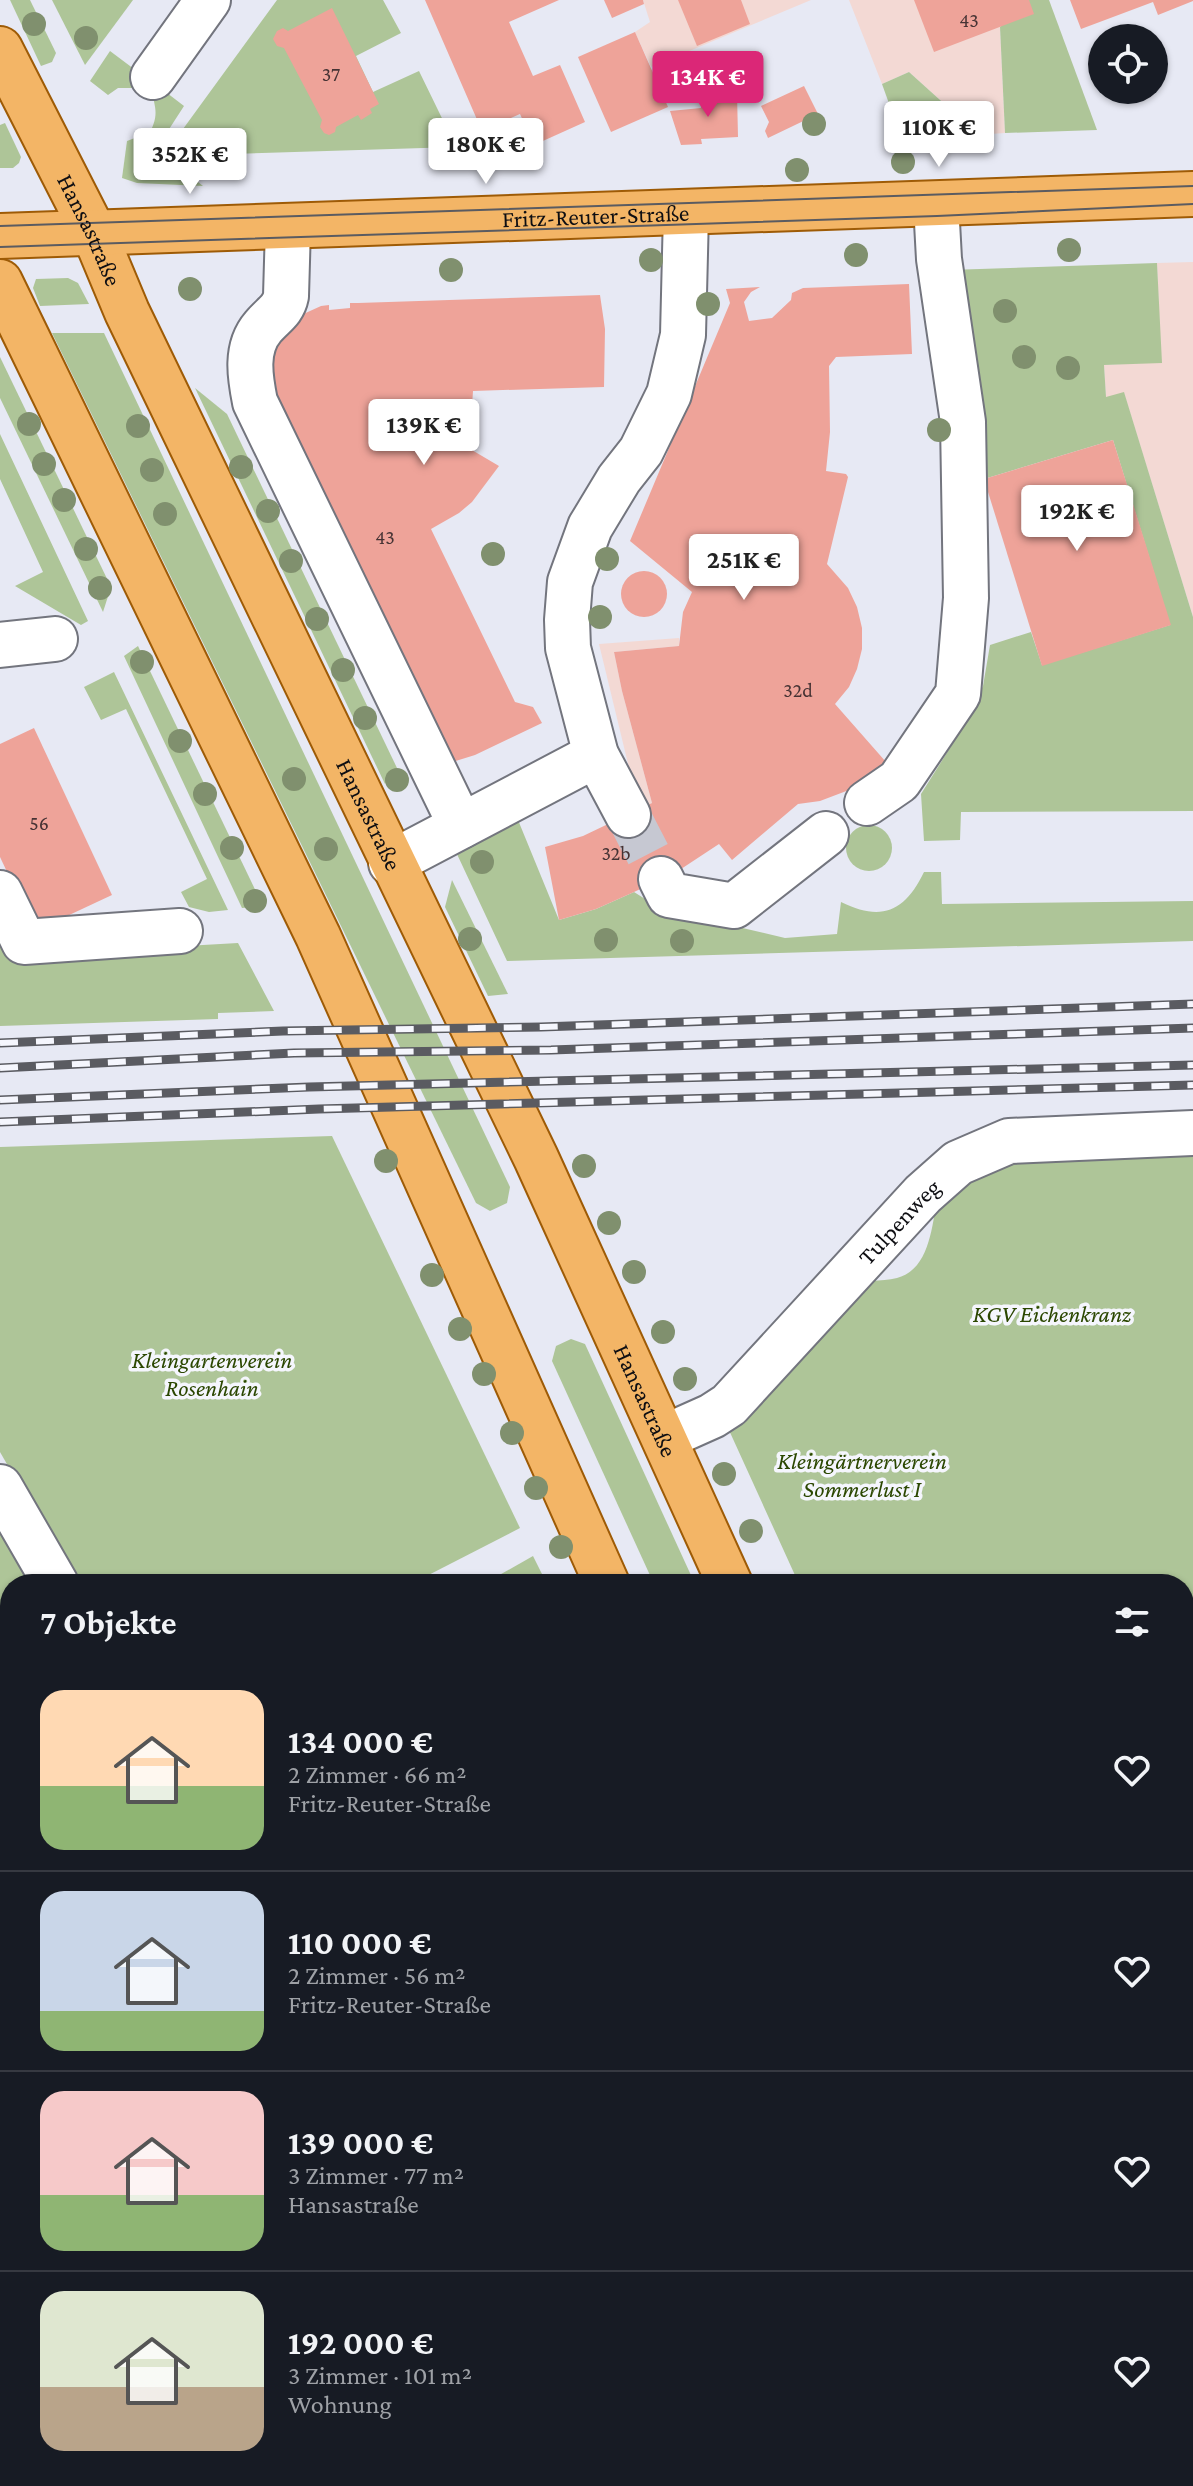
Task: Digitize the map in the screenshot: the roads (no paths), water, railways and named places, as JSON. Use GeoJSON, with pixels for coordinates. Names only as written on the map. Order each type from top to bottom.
{"type":"FeatureCollection","features":[{"type":"Feature","properties":{"kind":"main road","name":"Hansastraße"},"geometry":{"type":"LineString","coordinates":[[0,49],[94,233],[127,312],[536,1158],[726,1574]]}},
{"type":"Feature","properties":{"kind":"main road","name":"Fritz-Reuter-Straße"},"geometry":{"type":"LineString","coordinates":[[0,236],[1193,194]]}},
{"type":"Feature","properties":{"kind":"main road"},"geometry":{"type":"LineString","coordinates":[[0,282],[318,936],[603,1574]]}},
{"type":"Feature","properties":{"kind":"street"},"geometry":{"type":"LineString","coordinates":[[153,77],[208,0]]}},
{"type":"Feature","properties":{"kind":"street"},"geometry":{"type":"LineString","coordinates":[[867,803],[899,781],[958,694],[966,598],[963,422],[939,259],[936,204]]}},
{"type":"Feature","properties":{"kind":"street"},"geometry":{"type":"LineString","coordinates":[[628,815],[596,755],[568,648],[570,582],[590,527],[619,479],[641,451],[669,394],[683,335],[686,213]]}},
{"type":"Feature","properties":{"kind":"street"},"geometry":{"type":"LineString","coordinates":[[288,227],[284,307],[262,328],[252,346],[250,375],[255,402],[461,826]]}},
{"type":"Feature","properties":{"kind":"street"},"geometry":{"type":"LineString","coordinates":[[0,645],[55,639]]}},
{"type":"Feature","properties":{"kind":"street"},"geometry":{"type":"LineString","coordinates":[[391,863],[596,755]]}},
{"type":"Feature","properties":{"kind":"street"},"geometry":{"type":"LineString","coordinates":[[661,879],[669,895],[734,906],[826,834]]}},
{"type":"Feature","properties":{"kind":"street"},"geometry":{"type":"LineString","coordinates":[[0,893],[24,942],[180,931]]}},
{"type":"Feature","properties":{"kind":"street","name":"Tulpenweg"},"geometry":{"type":"LineString","coordinates":[[665,1437],[729,1405],[923,1194],[958,1163],[1009,1141],[1193,1133]]}},
{"type":"Feature","properties":{"kind":"street"},"geometry":{"type":"LineString","coordinates":[[0,1487],[50,1574]]}},
{"type":"Feature","properties":{"kind":"tunnel"},"geometry":{"type":"LineString","coordinates":[[628,815],[661,879]]}},
{"type":"Feature","properties":{"kind":"tram line"},"geometry":{"type":"LineString","coordinates":[[0,226],[1193,186]]}},
{"type":"Feature","properties":{"kind":"tram line"},"geometry":{"type":"LineString","coordinates":[[0,247],[937,216],[1193,204]]}},
{"type":"Feature","properties":{"kind":"railway"},"geometry":{"type":"LineString","coordinates":[[0,1043],[283,1031],[541,1027],[1193,1004]]}},
{"type":"Feature","properties":{"kind":"railway"},"geometry":{"type":"LineString","coordinates":[[0,1068],[294,1053],[551,1050],[1193,1028]]}},
{"type":"Feature","properties":{"kind":"railway"},"geometry":{"type":"LineString","coordinates":[[0,1100],[309,1087],[1193,1065]]}},
{"type":"Feature","properties":{"kind":"railway"},"geometry":{"type":"LineString","coordinates":[[0,1122],[319,1109],[1193,1085]]}},
{"type":"Feature","properties":{"kind":"park label","name":"KGV Eichenkranz"},"geometry":{"type":"Point","coordinates":[1052,1313]}},
{"type":"Feature","properties":{"kind":"park label","name":"Kleingartenverein Rosenhain"},"geometry":{"type":"Point","coordinates":[212,1373]}},
{"type":"Feature","properties":{"kind":"park label","name":"Kleingärtnerverein Sommerlust I"},"geometry":{"type":"Point","coordinates":[862,1474]}}]}
